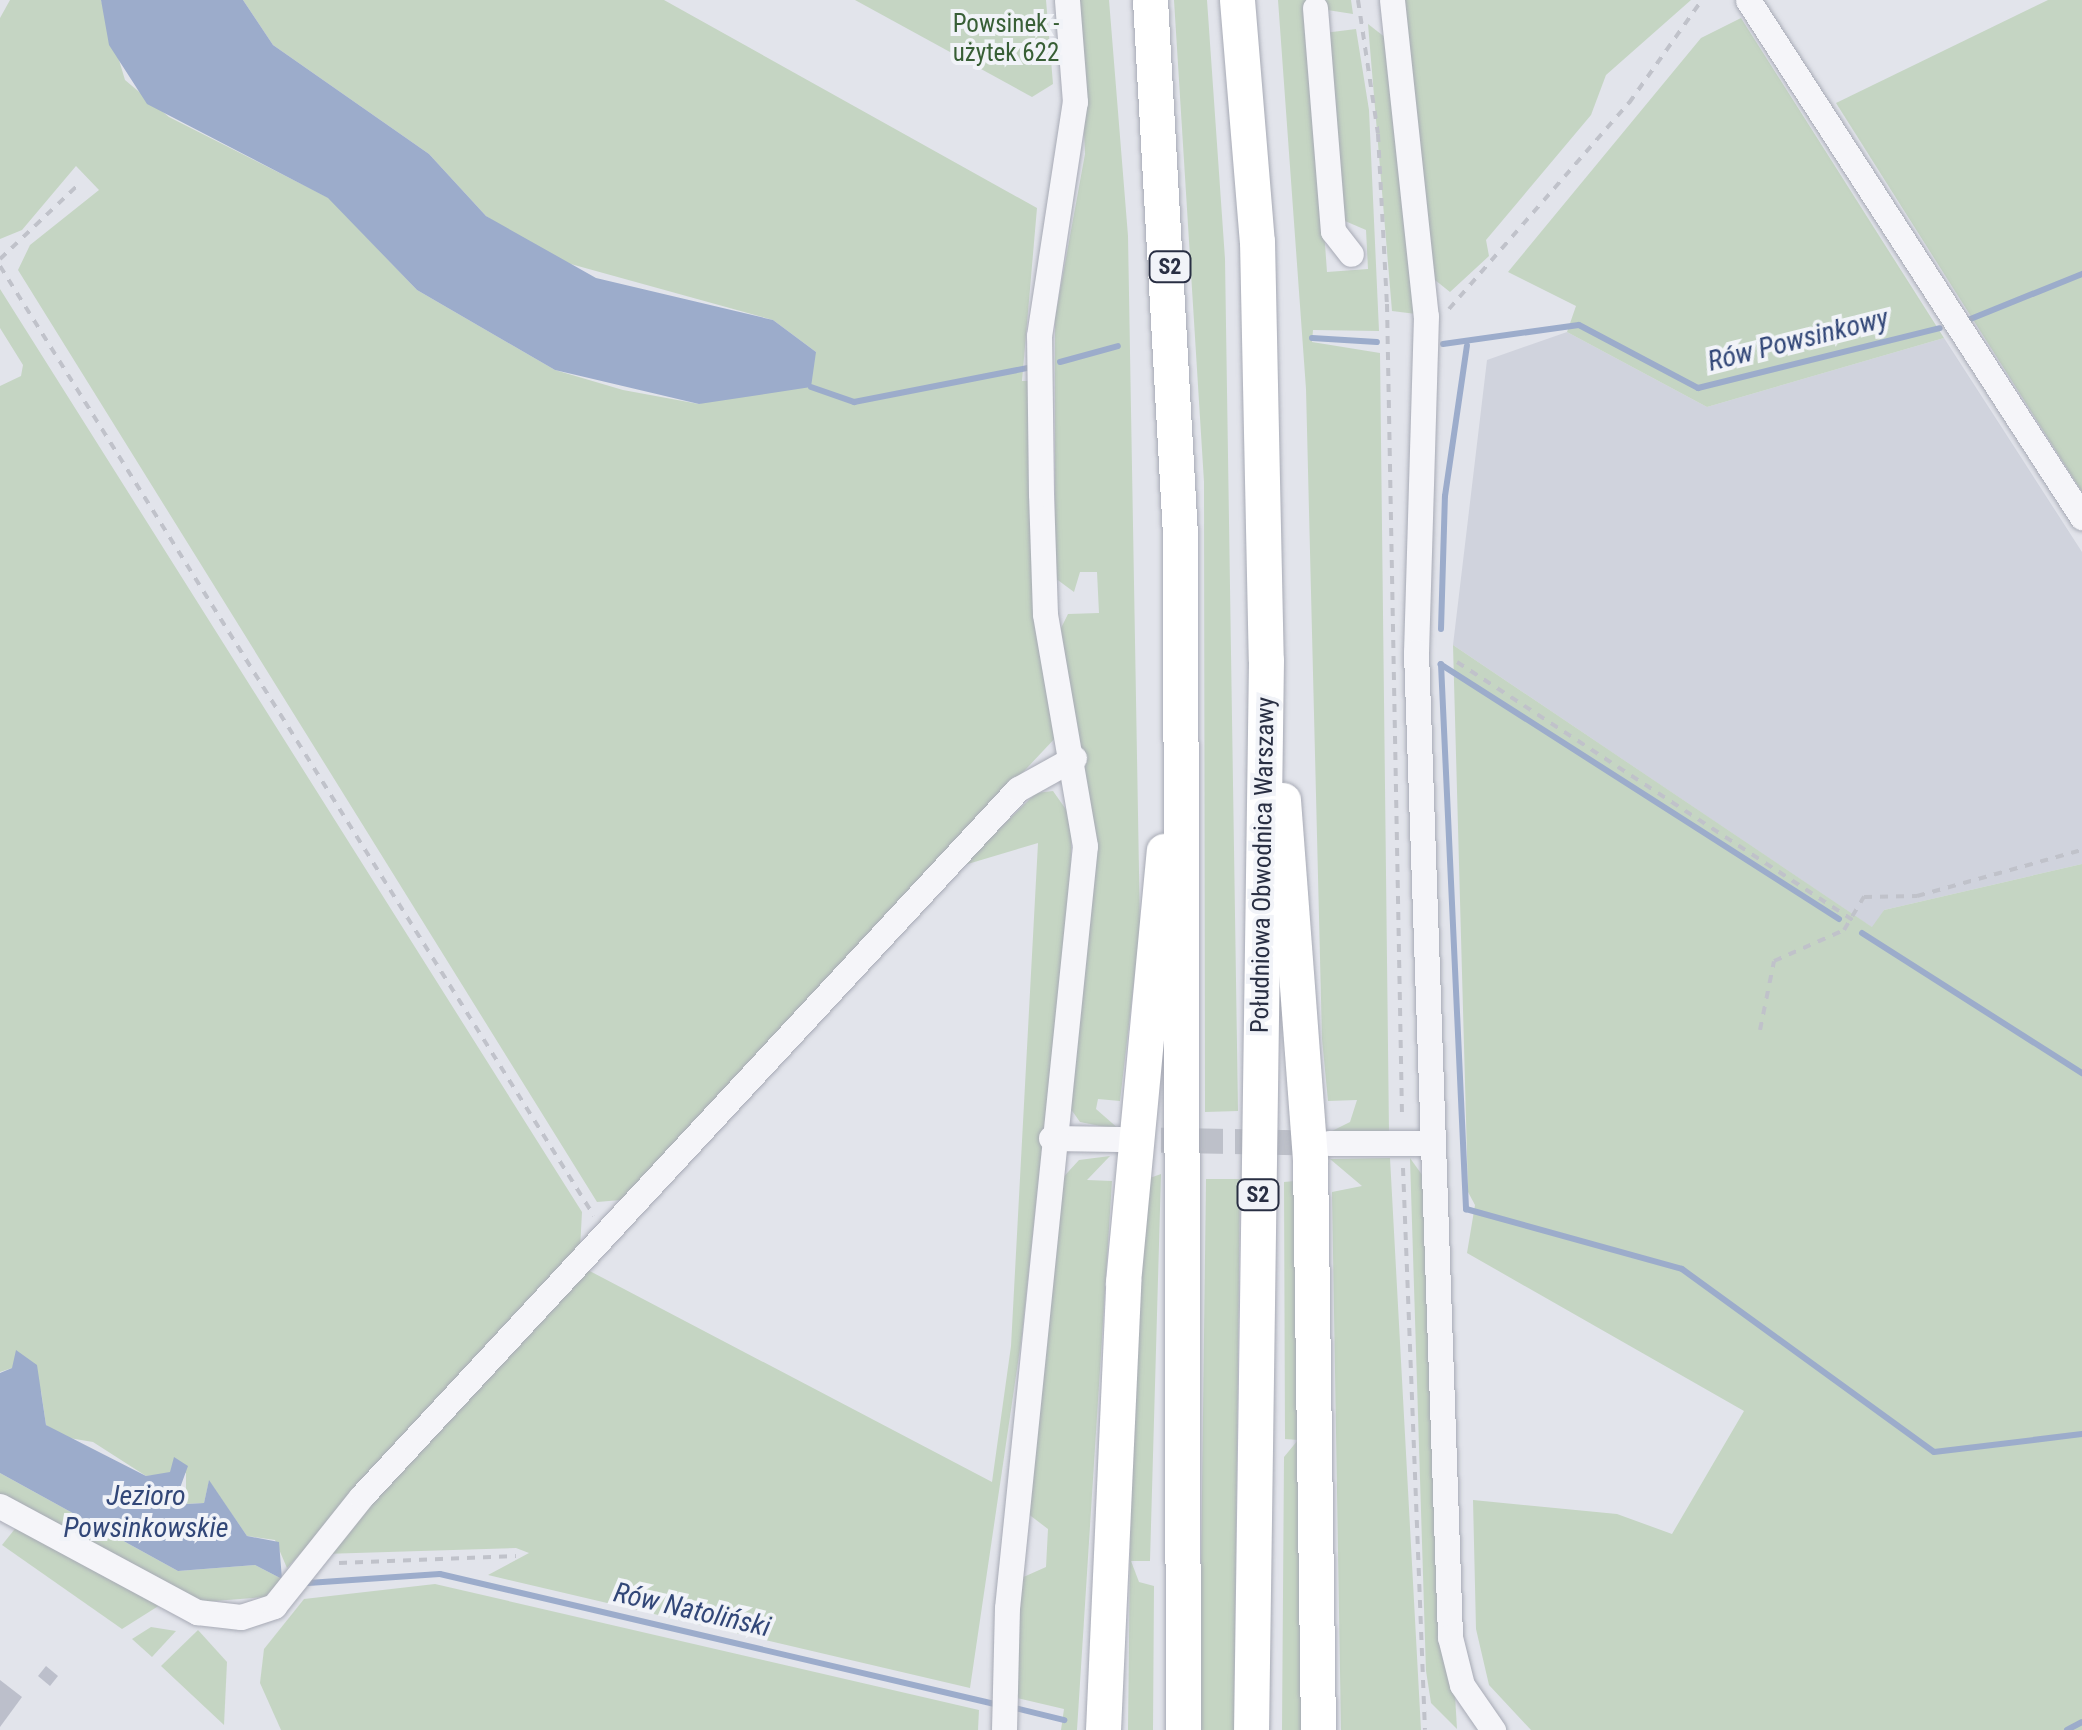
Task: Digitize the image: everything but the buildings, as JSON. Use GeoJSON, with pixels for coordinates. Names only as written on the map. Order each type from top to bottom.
{"type":"FeatureCollection","features":[{"type":"Feature","properties":{"kind":"highway","name":"S2"},"geometry":{"type":"LineString","coordinates":[[1150,0],[1170,267],[1182,686],[1182,1730]]}},
{"type":"Feature","properties":{"kind":"highway","name":"Południowa Obwodnica Warszawy"},"geometry":{"type":"LineString","coordinates":[[1237,0],[1257,241],[1266,660],[1251,1730]]}},
{"type":"Feature","properties":{"kind":"highway"},"geometry":{"type":"LineString","coordinates":[[1266,660],[1310,1158],[1318,1730]]}},
{"type":"Feature","properties":{"kind":"highway"},"geometry":{"type":"LineString","coordinates":[[1103,1730],[1123,1282],[1182,686]]}},
{"type":"Feature","properties":{"kind":"street"},"geometry":{"type":"LineString","coordinates":[[1004,1730],[1052,1138],[1086,846],[1074,758],[1045,614],[1039,336],[1074,122],[1066,0]]}},
{"type":"Feature","properties":{"kind":"street"},"geometry":{"type":"LineString","coordinates":[[1392,0],[1426,316],[1416,652],[1450,1637],[1484,1727]]}},
{"type":"Feature","properties":{"kind":"street"},"geometry":{"type":"LineString","coordinates":[[1748,0],[2082,517]]}},
{"type":"Feature","properties":{"kind":"street"},"geometry":{"type":"LineString","coordinates":[[1315,8],[1333,230],[1351,254]]}},
{"type":"Feature","properties":{"kind":"street"},"geometry":{"type":"LineString","coordinates":[[0,1506],[197,1612],[256,1615],[310,1561],[604,1232],[1018,788],[1074,758]]}},
{"type":"Feature","properties":{"kind":"street"},"geometry":{"type":"LineString","coordinates":[[1052,1138],[1118,1139]]}},
{"type":"Feature","properties":{"kind":"street"},"geometry":{"type":"LineString","coordinates":[[1328,1143],[1433,1143]]}},
{"type":"Feature","properties":{"kind":"path"},"geometry":{"type":"LineString","coordinates":[[1358,0],[1378,134],[1387,304],[1403,1143],[1426,1730]]}},
{"type":"Feature","properties":{"kind":"path"},"geometry":{"type":"LineString","coordinates":[[1426,316],[1454,306],[1528,226],[1702,0]]}},
{"type":"Feature","properties":{"kind":"path"},"geometry":{"type":"LineString","coordinates":[[0,259],[78,185]]}},
{"type":"Feature","properties":{"kind":"path"},"geometry":{"type":"LineString","coordinates":[[0,266],[604,1232]]}},
{"type":"Feature","properties":{"kind":"path"},"geometry":{"type":"LineString","coordinates":[[1457,662],[1853,920]]}},
{"type":"Feature","properties":{"kind":"path"},"geometry":{"type":"LineString","coordinates":[[1760,1030],[1774,961],[1853,920],[1864,897],[1916,896],[2082,850]]}},
{"type":"Feature","properties":{"kind":"path"},"geometry":{"type":"LineString","coordinates":[[310,1561],[516,1556]]}},
{"type":"Feature","properties":{"kind":"shaded area"},"geometry":{"type":"Polygon","coordinates":[[[1567,332],[1707,407],[1944,338],[2082,552],[2082,864],[1884,910],[1873,928],[1453,645],[1487,360],[1567,332]]]}},
{"type":"Feature","properties":{"kind":"green space"},"geometry":{"type":"Polygon","coordinates":[[[10,0],[101,0],[125,80],[169,117],[329,198],[417,290],[555,370],[623,390],[699,404],[816,352],[773,320],[549,258],[486,216],[429,154],[273,45],[243,0],[664,0],[1037,208],[1022,381],[1032,381],[1058,735],[621,1200],[597,1202],[18,270],[30,245],[99,190],[76,166],[22,230],[0,239],[0,18],[10,0]]]}},
{"type":"Feature","properties":{"kind":"green space","name":"Powsinek - użytek 622"},"geometry":{"type":"Polygon","coordinates":[[[855,0],[1046,0],[1053,84],[1032,97],[855,0]]]}},
{"type":"Feature","properties":{"kind":"green space"},"geometry":{"type":"Polygon","coordinates":[[[1078,0],[1109,0],[1128,236],[1140,930],[1120,1101],[1098,1099],[1096,1109],[1120,1130],[1080,1122],[1068,1105],[1095,862],[1061,628],[1068,614],[1099,613],[1097,572],[1080,572],[1074,592],[1055,578],[1055,318],[1085,154],[1078,0]]]}},
{"type":"Feature","properties":{"kind":"green space"},"geometry":{"type":"Polygon","coordinates":[[[1174,0],[1207,0],[1225,259],[1238,1111],[1205,1112],[1204,482],[1174,0]]]}},
{"type":"Feature","properties":{"kind":"green space"},"geometry":{"type":"Polygon","coordinates":[[[1278,0],[1351,0],[1353,14],[1308,7],[1327,272],[1368,269],[1366,230],[1338,218],[1324,33],[1356,29],[1369,110],[1379,331],[1313,330],[1312,342],[1380,353],[1389,1133],[1328,1133],[1350,1122],[1357,1100],[1328,1101],[1322,1039],[1306,389],[1278,0]]]}},
{"type":"Feature","properties":{"kind":"green space"},"geometry":{"type":"Polygon","coordinates":[[[1401,0],[1691,0],[1606,75],[1591,115],[1486,240],[1489,256],[1450,292],[1435,280],[1401,0]]]}},
{"type":"Feature","properties":{"kind":"green space"},"geometry":{"type":"Polygon","coordinates":[[[2048,0],[2082,0],[2082,492],[1836,103],[2048,0]]]}},
{"type":"Feature","properties":{"kind":"green space"},"geometry":{"type":"Polygon","coordinates":[[[1741,18],[1944,338],[1707,407],[1567,332],[1576,306],[1508,272],[1701,38],[1741,18]]]}},
{"type":"Feature","properties":{"kind":"green space"},"geometry":{"type":"Polygon","coordinates":[[[1368,24],[1386,38],[1416,314],[1392,311],[1368,24]]]}},
{"type":"Feature","properties":{"kind":"green space"},"geometry":{"type":"Polygon","coordinates":[[[0,289],[582,1212],[580,1249],[287,1568],[275,1540],[247,1536],[209,1481],[204,1503],[186,1504],[186,1473],[146,1476],[93,1442],[63,1437],[46,1425],[41,1391],[12,1368],[0,1372],[0,386],[21,376],[23,365],[0,328],[0,289]]]}},
{"type":"Feature","properties":{"kind":"green space"},"geometry":{"type":"Polygon","coordinates":[[[1453,645],[1872,927],[1884,910],[2082,864],[2082,1730],[1531,1730],[1489,1685],[1476,1629],[1473,1500],[1617,1514],[1672,1534],[1744,1411],[1467,1253],[1475,1205],[1468,1192],[1453,645]]]}},
{"type":"Feature","properties":{"kind":"green space"},"geometry":{"type":"Polygon","coordinates":[[[1053,791],[1072,818],[1070,886],[1022,1335],[970,1688],[488,1575],[529,1553],[516,1548],[323,1554],[584,1268],[992,1482],[1011,1346],[1038,843],[961,866],[1036,793],[1053,791]]]}},
{"type":"Feature","properties":{"kind":"green space"},"geometry":{"type":"Polygon","coordinates":[[[1110,1156],[1087,1180],[1112,1181],[1077,1730],[1061,1730],[1064,1709],[1013,1697],[1019,1579],[1046,1567],[1048,1529],[1023,1510],[1057,1184],[1079,1160],[1110,1156]]]}},
{"type":"Feature","properties":{"kind":"green space"},"geometry":{"type":"Polygon","coordinates":[[[1390,1158],[1421,1730],[1341,1730],[1332,1192],[1362,1186],[1330,1159],[1390,1158]]]}},
{"type":"Feature","properties":{"kind":"green space"},"geometry":{"type":"Polygon","coordinates":[[[1410,1158],[1425,1179],[1457,1729],[1431,1703],[1426,1671],[1410,1158]]]}},
{"type":"Feature","properties":{"kind":"green space"},"geometry":{"type":"Polygon","coordinates":[[[1161,1174],[1150,1561],[1131,1561],[1139,1582],[1154,1586],[1153,1730],[1128,1730],[1131,1464],[1139,1268],[1147,1179],[1161,1174]]]}},
{"type":"Feature","properties":{"kind":"green space"},"geometry":{"type":"Polygon","coordinates":[[[1206,1179],[1240,1179],[1234,1730],[1199,1730],[1206,1179]]]}},
{"type":"Feature","properties":{"kind":"green space"},"geometry":{"type":"Polygon","coordinates":[[[1295,1181],[1306,1730],[1282,1730],[1284,1457],[1298,1440],[1285,1439],[1284,1182],[1295,1181]]]}},
{"type":"Feature","properties":{"kind":"green space"},"geometry":{"type":"Polygon","coordinates":[[[0,1473],[178,1571],[255,1565],[282,1579],[265,1597],[202,1602],[0,1500],[0,1473]]]}},
{"type":"Feature","properties":{"kind":"green space"},"geometry":{"type":"Polygon","coordinates":[[[18,1525],[160,1605],[122,1629],[2,1545],[18,1525]]]}},
{"type":"Feature","properties":{"kind":"green space"},"geometry":{"type":"Polygon","coordinates":[[[435,1584],[979,1710],[978,1730],[281,1730],[260,1683],[264,1649],[304,1599],[435,1584]]]}},
{"type":"Feature","properties":{"kind":"green space"},"geometry":{"type":"Polygon","coordinates":[[[151,1627],[176,1631],[152,1657],[132,1639],[151,1627]]]}},
{"type":"Feature","properties":{"kind":"green space"},"geometry":{"type":"Polygon","coordinates":[[[198,1630],[227,1662],[224,1725],[161,1666],[198,1630]]]}},
{"type":"Feature","properties":{"kind":"water"},"geometry":{"type":"Polygon","coordinates":[[[101,0],[243,0],[273,45],[429,154],[486,216],[596,278],[773,320],[816,352],[811,387],[699,404],[555,370],[417,290],[328,198],[147,104],[109,45],[101,0]]]}},
{"type":"Feature","properties":{"kind":"water","name":"Jezioro Powsinkowskie"},"geometry":{"type":"Polygon","coordinates":[[[16,1350],[37,1365],[46,1425],[146,1476],[170,1472],[174,1457],[188,1466],[180,1488],[187,1504],[204,1503],[209,1480],[247,1536],[279,1542],[282,1579],[255,1565],[178,1571],[0,1473],[0,1373],[12,1368],[16,1350]]]}},
{"type":"Feature","properties":{"kind":"waterway","name":"Rów Powsinkowy"},"geometry":{"type":"LineString","coordinates":[[1968,320],[2082,274]]}},
{"type":"Feature","properties":{"kind":"waterway","name":"Rów Powsinkowy"},"geometry":{"type":"LineString","coordinates":[[1443,344],[1579,325],[1698,388],[1940,328]]}},
{"type":"Feature","properties":{"kind":"waterway","name":"Rów Powsinkowy"},"geometry":{"type":"LineString","coordinates":[[1312,338],[1377,342]]}},
{"type":"Feature","properties":{"kind":"waterway","name":"Rów Powsinkowy"},"geometry":{"type":"LineString","coordinates":[[1060,362],[1118,346]]}},
{"type":"Feature","properties":{"kind":"waterway"},"geometry":{"type":"LineString","coordinates":[[1441,629],[1445,496],[1467,346]]}},
{"type":"Feature","properties":{"kind":"waterway","name":"Rów Powsinkowy"},"geometry":{"type":"LineString","coordinates":[[811,387],[854,402],[1027,368]]}},
{"type":"Feature","properties":{"kind":"waterway"},"geometry":{"type":"LineString","coordinates":[[1839,919],[1441,664],[1466,1209],[1682,1269],[1934,1452],[2082,1434]]}},
{"type":"Feature","properties":{"kind":"waterway"},"geometry":{"type":"LineString","coordinates":[[1862,933],[2082,1073]]}},
{"type":"Feature","properties":{"kind":"waterway","name":"Rów Natoliński"},"geometry":{"type":"LineString","coordinates":[[308,1583],[440,1574],[999,1705]]}},
{"type":"Feature","properties":{"kind":"waterway","name":"Rów Natoliński"},"geometry":{"type":"LineString","coordinates":[[1011,1707],[1064,1720]]}},
{"type":"Feature","properties":{"kind":"waterway"},"geometry":{"type":"LineString","coordinates":[[2067,1730],[2082,1722]]}},
{"type":"Feature","properties":{"kind":"tunnel"},"geometry":{"type":"LineString","coordinates":[[1124,1139],[1324,1143]]}}]}
